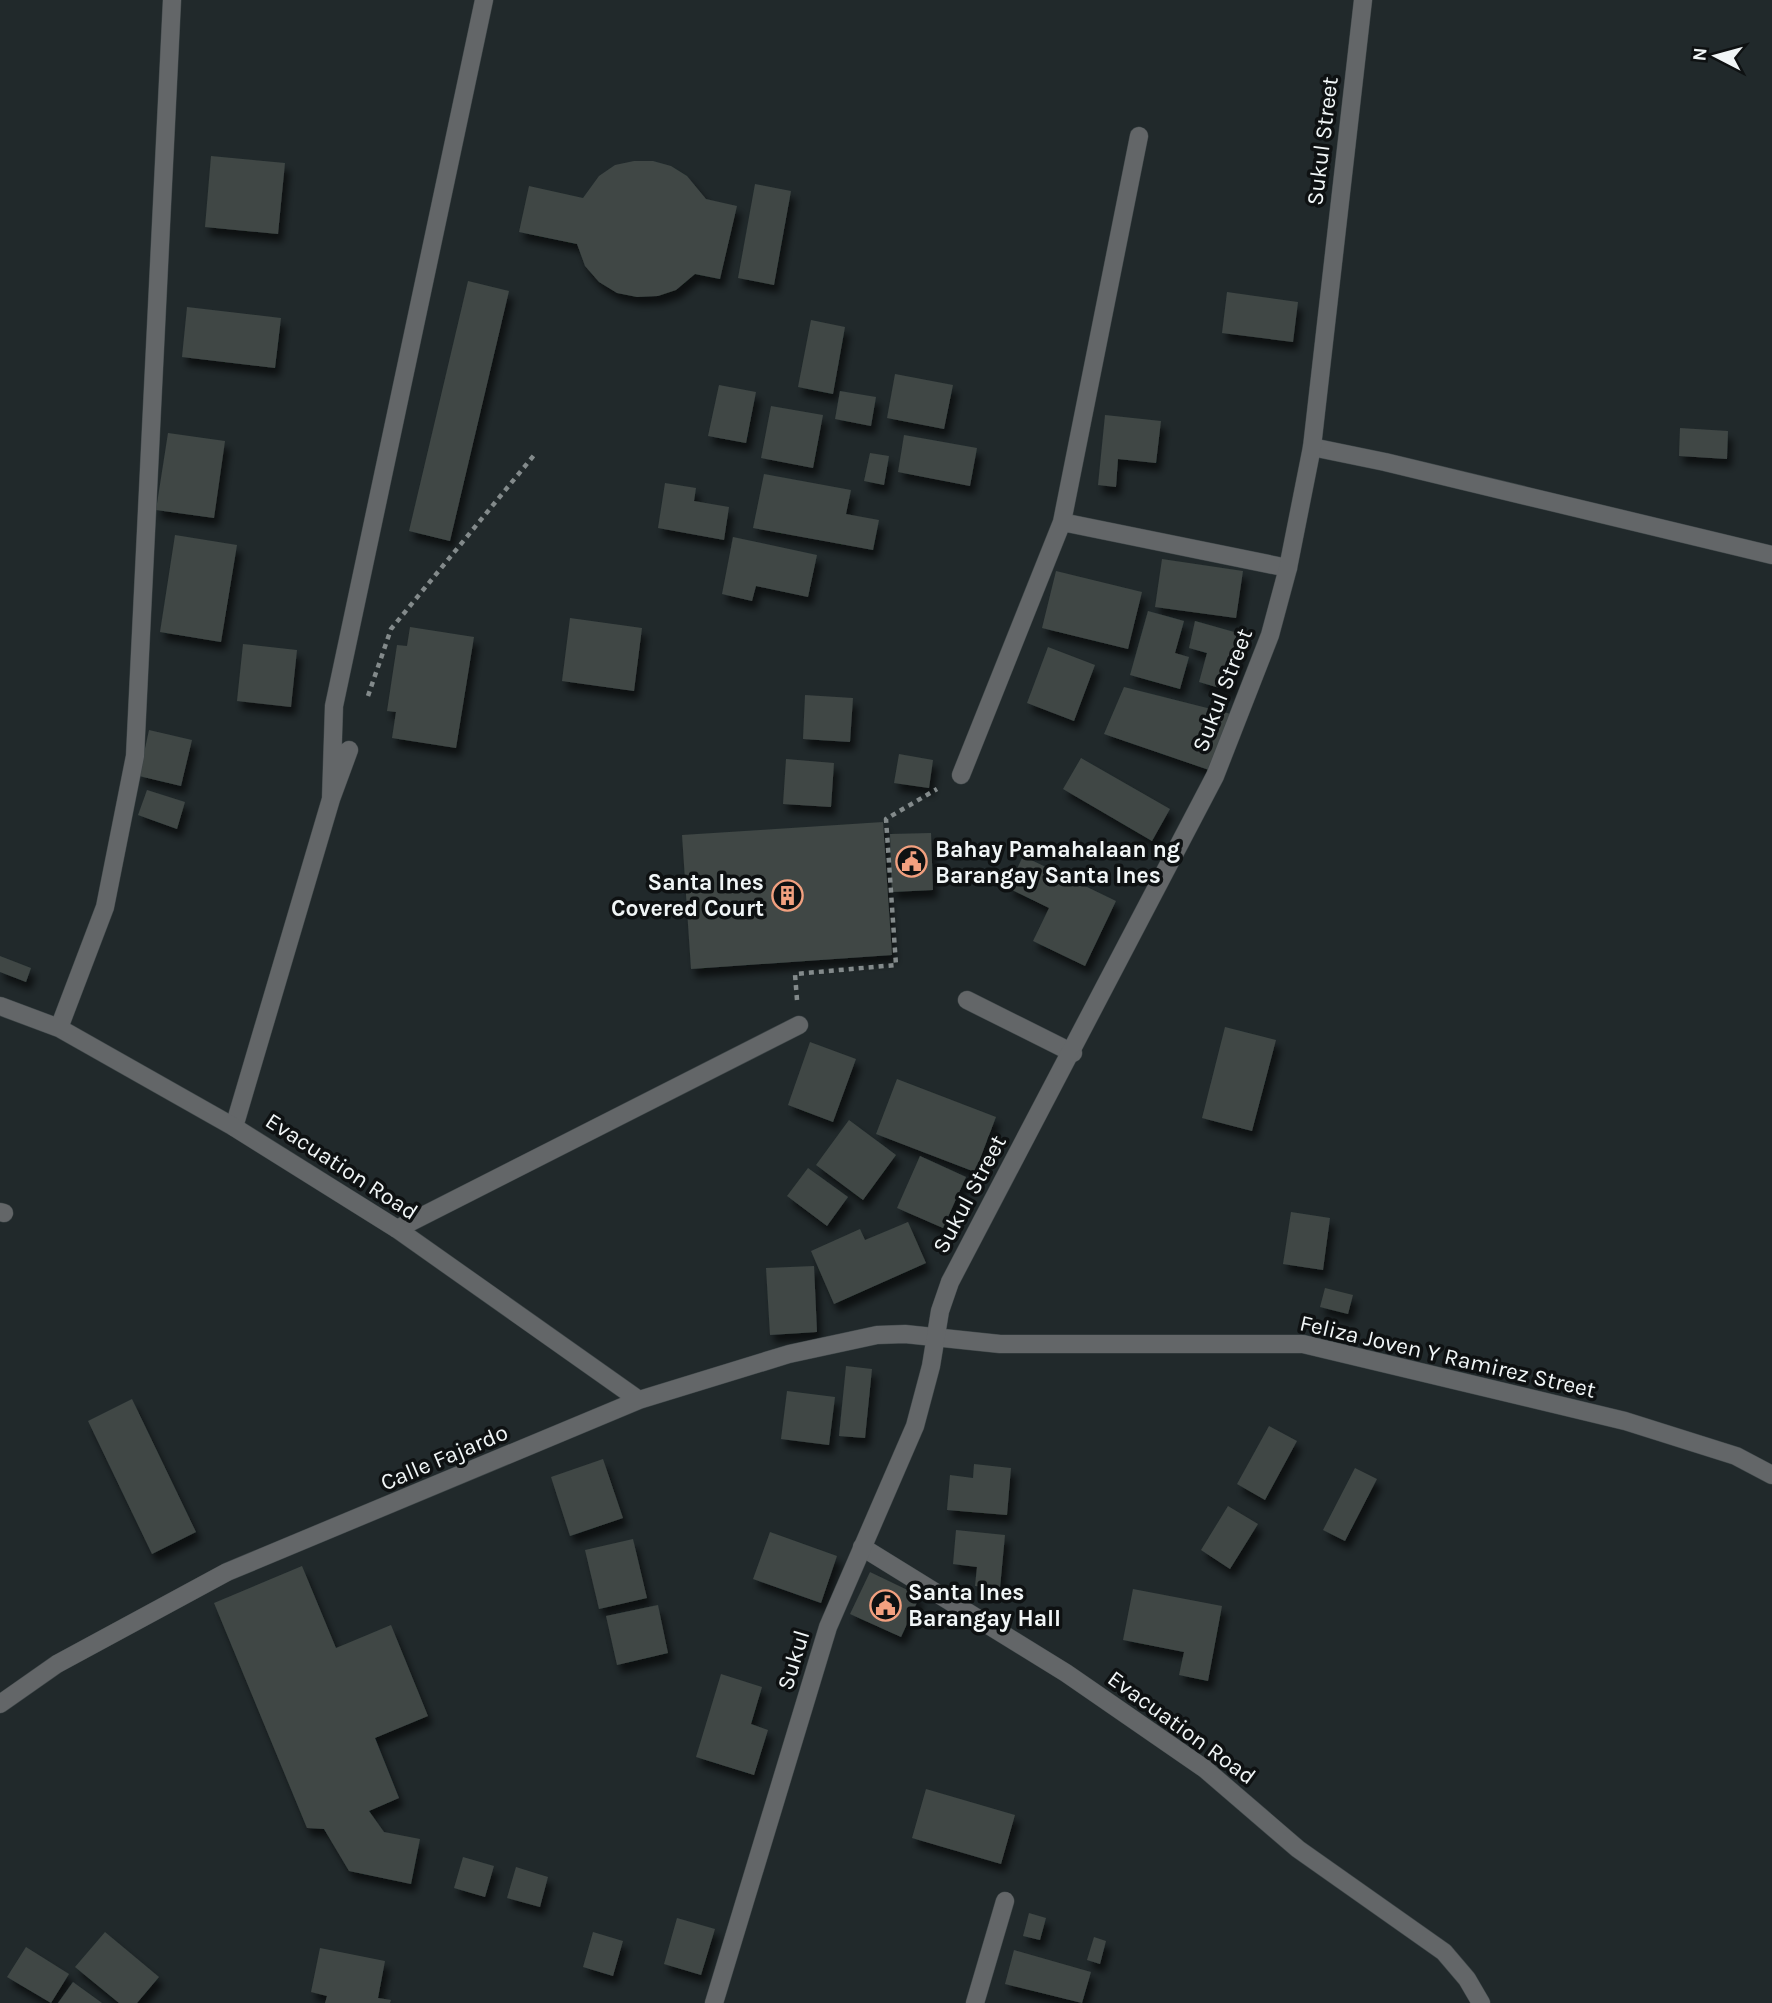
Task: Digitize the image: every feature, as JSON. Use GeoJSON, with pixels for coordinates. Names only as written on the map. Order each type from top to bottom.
{"type":"FeatureCollection","features":[{"type":"Feature","properties":{"kind":"street"},"geometry":{"type":"LineString","coordinates":[[59,1028],[105,907],[135,756],[172,0]]}},
{"type":"Feature","properties":{"kind":"street"},"geometry":{"type":"LineString","coordinates":[[331,799],[334,706],[484,0]]}},
{"type":"Feature","properties":{"kind":"street","name":"Sukul Street"},"geometry":{"type":"LineString","coordinates":[[935,1338],[940,1311],[954,1274],[1073,1053],[1215,776],[1270,635],[1288,568],[1312,447],[1363,0]]}},
{"type":"Feature","properties":{"kind":"street"},"geometry":{"type":"LineString","coordinates":[[961,775],[1062,522],[1139,136]]}},
{"type":"Feature","properties":{"kind":"street"},"geometry":{"type":"LineString","coordinates":[[1312,447],[1385,461],[1772,555]]}},
{"type":"Feature","properties":{"kind":"street"},"geometry":{"type":"LineString","coordinates":[[1062,522],[1288,568]]}},
{"type":"Feature","properties":{"kind":"street"},"geometry":{"type":"LineString","coordinates":[[234,1127],[331,799],[349,750]]}},
{"type":"Feature","properties":{"kind":"street"},"geometry":{"type":"LineString","coordinates":[[967,1000],[1073,1053]]}},
{"type":"Feature","properties":{"kind":"street","name":"Evacuation Road"},"geometry":{"type":"LineString","coordinates":[[0,1006],[59,1028],[234,1127],[397,1229],[639,1401]]}},
{"type":"Feature","properties":{"kind":"street"},"geometry":{"type":"LineString","coordinates":[[397,1229],[799,1025]]}},
{"type":"Feature","properties":{"kind":"street","name":"Calle Fajardo"},"geometry":{"type":"LineString","coordinates":[[0,1704],[57,1664],[227,1572],[639,1401],[836,1342],[877,1335],[935,1338]]}},
{"type":"Feature","properties":{"kind":"street","name":"Feliza Joven Y Ramirez Street"},"geometry":{"type":"LineString","coordinates":[[935,1338],[1000,1344],[1303,1344],[1625,1421],[1736,1455],[1772,1475]]}},
{"type":"Feature","properties":{"kind":"street","name":"Sukul"},"geometry":{"type":"LineString","coordinates":[[714,2003],[828,1627],[915,1426],[931,1366],[935,1338]]}},
{"type":"Feature","properties":{"kind":"street","name":"Evacuation Road"},"geometry":{"type":"LineString","coordinates":[[862,1547],[1066,1673],[1205,1769],[1298,1849],[1444,1952],[1467,1979],[1481,2003]]}},
{"type":"Feature","properties":{"kind":"street"},"geometry":{"type":"LineString","coordinates":[[975,2003],[1004,1901]]}},
{"type":"Feature","properties":{"kind":"path"},"geometry":{"type":"LineString","coordinates":[[366,702],[391,629],[535,454]]}},
{"type":"Feature","properties":{"kind":"path"},"geometry":{"type":"LineString","coordinates":[[799,1025],[795,974],[896,965],[886,819],[961,775]]}},
{"type":"Feature","properties":{"kind":"building"},"geometry":{"type":"Polygon","coordinates":[[[211,156],[285,163],[278,234],[205,227],[211,156]]]}},
{"type":"Feature","properties":{"kind":"building"},"geometry":{"type":"Polygon","coordinates":[[[653,161],[671,166],[687,176],[706,199],[737,206],[720,279],[695,274],[676,290],[658,296],[637,297],[617,293],[599,282],[585,266],[577,244],[519,232],[529,186],[583,198],[599,176],[615,165],[653,161]]]}},
{"type":"Feature","properties":{"kind":"building"},"geometry":{"type":"Polygon","coordinates":[[[755,184],[791,191],[774,285],[738,278],[755,184]]]}},
{"type":"Feature","properties":{"kind":"building"},"geometry":{"type":"Polygon","coordinates":[[[468,281],[509,291],[450,541],[409,531],[468,281]]]}},
{"type":"Feature","properties":{"kind":"building"},"geometry":{"type":"Polygon","coordinates":[[[1227,292],[1298,302],[1293,342],[1222,333],[1227,292]]]}},
{"type":"Feature","properties":{"kind":"building"},"geometry":{"type":"Polygon","coordinates":[[[187,307],[281,318],[275,368],[182,357],[187,307]]]}},
{"type":"Feature","properties":{"kind":"building"},"geometry":{"type":"Polygon","coordinates":[[[811,320],[845,327],[833,394],[798,387],[811,320]]]}},
{"type":"Feature","properties":{"kind":"building"},"geometry":{"type":"Polygon","coordinates":[[[895,374],[953,385],[944,429],[887,418],[895,374]]]}},
{"type":"Feature","properties":{"kind":"building"},"geometry":{"type":"Polygon","coordinates":[[[719,385],[756,392],[746,443],[708,436],[719,385]]]}},
{"type":"Feature","properties":{"kind":"building"},"geometry":{"type":"Polygon","coordinates":[[[840,391],[876,397],[871,426],[835,419],[840,391]]]}},
{"type":"Feature","properties":{"kind":"building"},"geometry":{"type":"Polygon","coordinates":[[[771,406],[823,415],[813,468],[761,458],[771,406]]]}},
{"type":"Feature","properties":{"kind":"building"},"geometry":{"type":"Polygon","coordinates":[[[1105,415],[1161,421],[1156,463],[1118,459],[1116,487],[1098,485],[1105,415]]]}},
{"type":"Feature","properties":{"kind":"building"},"geometry":{"type":"Polygon","coordinates":[[[1680,428],[1728,431],[1727,459],[1679,456],[1680,428]]]}},
{"type":"Feature","properties":{"kind":"building"},"geometry":{"type":"Polygon","coordinates":[[[168,433],[225,441],[214,518],[156,510],[168,433]]]}},
{"type":"Feature","properties":{"kind":"building"},"geometry":{"type":"Polygon","coordinates":[[[904,435],[977,448],[970,486],[898,472],[904,435]]]}},
{"type":"Feature","properties":{"kind":"building"},"geometry":{"type":"Polygon","coordinates":[[[870,453],[889,456],[884,485],[864,481],[870,453]]]}},
{"type":"Feature","properties":{"kind":"building"},"geometry":{"type":"Polygon","coordinates":[[[764,474],[851,490],[846,514],[879,520],[873,550],[753,528],[764,474]]]}},
{"type":"Feature","properties":{"kind":"building"},"geometry":{"type":"Polygon","coordinates":[[[665,483],[696,488],[694,501],[729,507],[724,540],[658,528],[665,483]]]}},
{"type":"Feature","properties":{"kind":"building"},"geometry":{"type":"Polygon","coordinates":[[[175,535],[237,545],[221,642],[160,632],[175,535]]]}},
{"type":"Feature","properties":{"kind":"building"},"geometry":{"type":"Polygon","coordinates":[[[733,537],[817,555],[808,597],[756,586],[752,601],[722,594],[733,537]]]}},
{"type":"Feature","properties":{"kind":"building"},"geometry":{"type":"Polygon","coordinates":[[[1162,559],[1243,571],[1236,618],[1155,607],[1162,559]]]}},
{"type":"Feature","properties":{"kind":"building"},"geometry":{"type":"Polygon","coordinates":[[[1056,571],[1142,592],[1128,649],[1042,628],[1056,571]]]}},
{"type":"Feature","properties":{"kind":"building"},"geometry":{"type":"Polygon","coordinates":[[[1148,611],[1184,621],[1175,653],[1189,657],[1180,689],[1130,675],[1148,611]]]}},
{"type":"Feature","properties":{"kind":"building"},"geometry":{"type":"Polygon","coordinates":[[[570,618],[642,628],[634,691],[562,681],[570,618]]]}},
{"type":"Feature","properties":{"kind":"building"},"geometry":{"type":"Polygon","coordinates":[[[1195,621],[1245,635],[1230,691],[1199,682],[1207,653],[1189,648],[1195,621]]]}},
{"type":"Feature","properties":{"kind":"building"},"geometry":{"type":"Polygon","coordinates":[[[410,627],[474,637],[456,748],[392,738],[396,712],[387,711],[397,645],[407,646],[410,627]]]}},
{"type":"Feature","properties":{"kind":"building"},"geometry":{"type":"Polygon","coordinates":[[[243,644],[297,650],[291,707],[237,701],[243,644]]]}},
{"type":"Feature","properties":{"kind":"building"},"geometry":{"type":"Polygon","coordinates":[[[1048,647],[1095,665],[1074,721],[1027,703],[1048,647]]]}},
{"type":"Feature","properties":{"kind":"building"},"geometry":{"type":"Polygon","coordinates":[[[1124,687],[1231,714],[1212,771],[1104,734],[1124,687]]]}},
{"type":"Feature","properties":{"kind":"building"},"geometry":{"type":"Polygon","coordinates":[[[805,695],[853,698],[850,742],[803,739],[805,695]]]}},
{"type":"Feature","properties":{"kind":"building"},"geometry":{"type":"Polygon","coordinates":[[[149,730],[192,740],[181,786],[139,776],[149,730]]]}},
{"type":"Feature","properties":{"kind":"building"},"geometry":{"type":"Polygon","coordinates":[[[899,754],[933,760],[929,788],[894,783],[899,754]]]}},
{"type":"Feature","properties":{"kind":"building"},"geometry":{"type":"Polygon","coordinates":[[[1081,758],[1170,809],[1152,841],[1063,789],[1081,758]]]}},
{"type":"Feature","properties":{"kind":"building"},"geometry":{"type":"Polygon","coordinates":[[[786,759],[834,763],[831,807],[783,804],[786,759]]]}},
{"type":"Feature","properties":{"kind":"building"},"geometry":{"type":"Polygon","coordinates":[[[147,790],[185,802],[177,829],[138,815],[147,790]]]}},
{"type":"Feature","properties":{"kind":"building","name":"Santa Ines Covered Court"},"geometry":{"type":"Polygon","coordinates":[[[883,822],[892,955],[691,969],[682,835],[883,822]]]}},
{"type":"Feature","properties":{"kind":"building","name":"Bahay Pamahalaan ng Barangay Santa Ines"},"geometry":{"type":"Polygon","coordinates":[[[931,833],[933,890],[892,892],[890,834],[931,833]]]}},
{"type":"Feature","properties":{"kind":"building"},"geometry":{"type":"Polygon","coordinates":[[[1023,856],[1116,901],[1085,966],[1033,941],[1049,908],[1008,888],[1023,856]]]}},
{"type":"Feature","properties":{"kind":"building"},"geometry":{"type":"Polygon","coordinates":[[[0,956],[31,968],[26,982],[0,972],[0,956]]]}},
{"type":"Feature","properties":{"kind":"building"},"geometry":{"type":"Polygon","coordinates":[[[1225,1027],[1276,1040],[1252,1131],[1202,1118],[1225,1027]]]}},
{"type":"Feature","properties":{"kind":"building"},"geometry":{"type":"Polygon","coordinates":[[[810,1042],[856,1059],[833,1122],[788,1105],[810,1042]]]}},
{"type":"Feature","properties":{"kind":"building"},"geometry":{"type":"Polygon","coordinates":[[[897,1079],[996,1117],[975,1172],[876,1134],[897,1079]]]}},
{"type":"Feature","properties":{"kind":"building"},"geometry":{"type":"Polygon","coordinates":[[[849,1120],[896,1155],[863,1200],[816,1165],[849,1120]]]}},
{"type":"Feature","properties":{"kind":"building"},"geometry":{"type":"Polygon","coordinates":[[[920,1156],[966,1177],[943,1228],[897,1208],[920,1156]]]}},
{"type":"Feature","properties":{"kind":"building"},"geometry":{"type":"Polygon","coordinates":[[[808,1168],[848,1197],[827,1226],[787,1196],[808,1168]]]}},
{"type":"Feature","properties":{"kind":"building"},"geometry":{"type":"Polygon","coordinates":[[[1291,1212],[1330,1218],[1323,1270],[1283,1264],[1291,1212]]]}},
{"type":"Feature","properties":{"kind":"building"},"geometry":{"type":"Polygon","coordinates":[[[908,1222],[926,1263],[834,1304],[811,1251],[860,1229],[865,1240],[908,1222]]]}},
{"type":"Feature","properties":{"kind":"building"},"geometry":{"type":"Polygon","coordinates":[[[814,1266],[817,1332],[770,1335],[766,1268],[814,1266]]]}},
{"type":"Feature","properties":{"kind":"building"},"geometry":{"type":"Polygon","coordinates":[[[1325,1288],[1353,1295],[1348,1314],[1320,1307],[1325,1288]]]}},
{"type":"Feature","properties":{"kind":"building"},"geometry":{"type":"Polygon","coordinates":[[[846,1366],[872,1369],[865,1438],[839,1436],[846,1366]]]}},
{"type":"Feature","properties":{"kind":"building"},"geometry":{"type":"Polygon","coordinates":[[[787,1391],[835,1397],[829,1445],[781,1439],[787,1391]]]}},
{"type":"Feature","properties":{"kind":"building"},"geometry":{"type":"Polygon","coordinates":[[[132,1399],[196,1532],[152,1554],[88,1421],[132,1399]]]}},
{"type":"Feature","properties":{"kind":"building"},"geometry":{"type":"Polygon","coordinates":[[[1269,1426],[1297,1441],[1265,1500],[1237,1484],[1269,1426]]]}},
{"type":"Feature","properties":{"kind":"building"},"geometry":{"type":"Polygon","coordinates":[[[603,1459],[623,1518],[570,1536],[551,1477],[603,1459]]]}},
{"type":"Feature","properties":{"kind":"building"},"geometry":{"type":"Polygon","coordinates":[[[974,1464],[1011,1468],[1007,1515],[947,1510],[950,1475],[973,1478],[974,1464]]]}},
{"type":"Feature","properties":{"kind":"building"},"geometry":{"type":"Polygon","coordinates":[[[1355,1468],[1377,1479],[1345,1541],[1323,1530],[1355,1468]]]}},
{"type":"Feature","properties":{"kind":"building"},"geometry":{"type":"Polygon","coordinates":[[[1228,1506],[1258,1524],[1230,1569],[1201,1550],[1228,1506]]]}},
{"type":"Feature","properties":{"kind":"building"},"geometry":{"type":"Polygon","coordinates":[[[956,1530],[1005,1535],[1000,1588],[975,1586],[977,1567],[953,1564],[956,1530]]]}},
{"type":"Feature","properties":{"kind":"building"},"geometry":{"type":"Polygon","coordinates":[[[770,1532],[837,1556],[821,1603],[753,1579],[770,1532]]]}},
{"type":"Feature","properties":{"kind":"building"},"geometry":{"type":"Polygon","coordinates":[[[633,1539],[647,1598],[599,1609],[585,1550],[633,1539]]]}},
{"type":"Feature","properties":{"kind":"building"},"geometry":{"type":"Polygon","coordinates":[[[302,1566],[336,1648],[391,1625],[428,1716],[375,1738],[399,1798],[369,1811],[384,1832],[420,1839],[411,1884],[349,1871],[324,1829],[307,1828],[214,1603],[302,1566]]]}},
{"type":"Feature","properties":{"kind":"building","name":"Santa Ines Barangay Hall"},"geometry":{"type":"Polygon","coordinates":[[[870,1572],[920,1596],[901,1637],[850,1614],[870,1572]]]}},
{"type":"Feature","properties":{"kind":"building"},"geometry":{"type":"Polygon","coordinates":[[[1133,1589],[1222,1606],[1208,1681],[1179,1675],[1184,1652],[1123,1640],[1133,1589]]]}},
{"type":"Feature","properties":{"kind":"building"},"geometry":{"type":"Polygon","coordinates":[[[658,1605],[668,1653],[617,1665],[606,1616],[658,1605]]]}},
{"type":"Feature","properties":{"kind":"building"},"geometry":{"type":"Polygon","coordinates":[[[721,1674],[762,1687],[751,1724],[768,1730],[754,1775],[696,1757],[721,1674]]]}},
{"type":"Feature","properties":{"kind":"building"},"geometry":{"type":"Polygon","coordinates":[[[926,1789],[1015,1815],[1001,1864],[912,1838],[926,1789]]]}},
{"type":"Feature","properties":{"kind":"building"},"geometry":{"type":"Polygon","coordinates":[[[463,1857],[494,1866],[485,1897],[454,1888],[463,1857]]]}},
{"type":"Feature","properties":{"kind":"building"},"geometry":{"type":"Polygon","coordinates":[[[516,1867],[548,1877],[540,1907],[507,1898],[516,1867]]]}},
{"type":"Feature","properties":{"kind":"building"},"geometry":{"type":"Polygon","coordinates":[[[1029,1913],[1046,1918],[1040,1940],[1023,1936],[1029,1913]]]}},
{"type":"Feature","properties":{"kind":"building"},"geometry":{"type":"Polygon","coordinates":[[[677,1918],[715,1929],[701,1975],[664,1964],[677,1918]]]}},
{"type":"Feature","properties":{"kind":"building"},"geometry":{"type":"Polygon","coordinates":[[[105,1932],[159,1977],[137,2003],[119,2003],[75,1967],[105,1932]]]}},
{"type":"Feature","properties":{"kind":"building"},"geometry":{"type":"Polygon","coordinates":[[[593,1932],[623,1941],[613,1976],[583,1967],[593,1932]]]}},
{"type":"Feature","properties":{"kind":"building"},"geometry":{"type":"Polygon","coordinates":[[[1094,1937],[1106,1941],[1100,1964],[1087,1960],[1094,1937]]]}},
{"type":"Feature","properties":{"kind":"building"},"geometry":{"type":"Polygon","coordinates":[[[26,1947],[69,1974],[51,2003],[7,1977],[26,1947]]]}},
{"type":"Feature","properties":{"kind":"building"},"geometry":{"type":"Polygon","coordinates":[[[320,1948],[385,1961],[378,1998],[391,2000],[390,2003],[325,2003],[327,1996],[311,1992],[320,1948]]]}},
{"type":"Feature","properties":{"kind":"building"},"geometry":{"type":"Polygon","coordinates":[[[1014,1950],[1091,1972],[1082,2003],[1005,1984],[1014,1950]]]}},
{"type":"Feature","properties":{"kind":"building"},"geometry":{"type":"Polygon","coordinates":[[[73,1982],[102,2003],[58,2003],[73,1982]]]}},
{"type":"Feature","properties":{"kind":"place","name":"Bahay Pamahalaan ng Barangay Santa Ines"},"geometry":{"type":"Point","coordinates":[912,862]}},
{"type":"Feature","properties":{"kind":"place","name":"Santa Ines Covered Court"},"geometry":{"type":"Point","coordinates":[787,895]}},
{"type":"Feature","properties":{"kind":"place","name":"Santa Ines Barangay Hall"},"geometry":{"type":"Point","coordinates":[885,1605]}}]}
